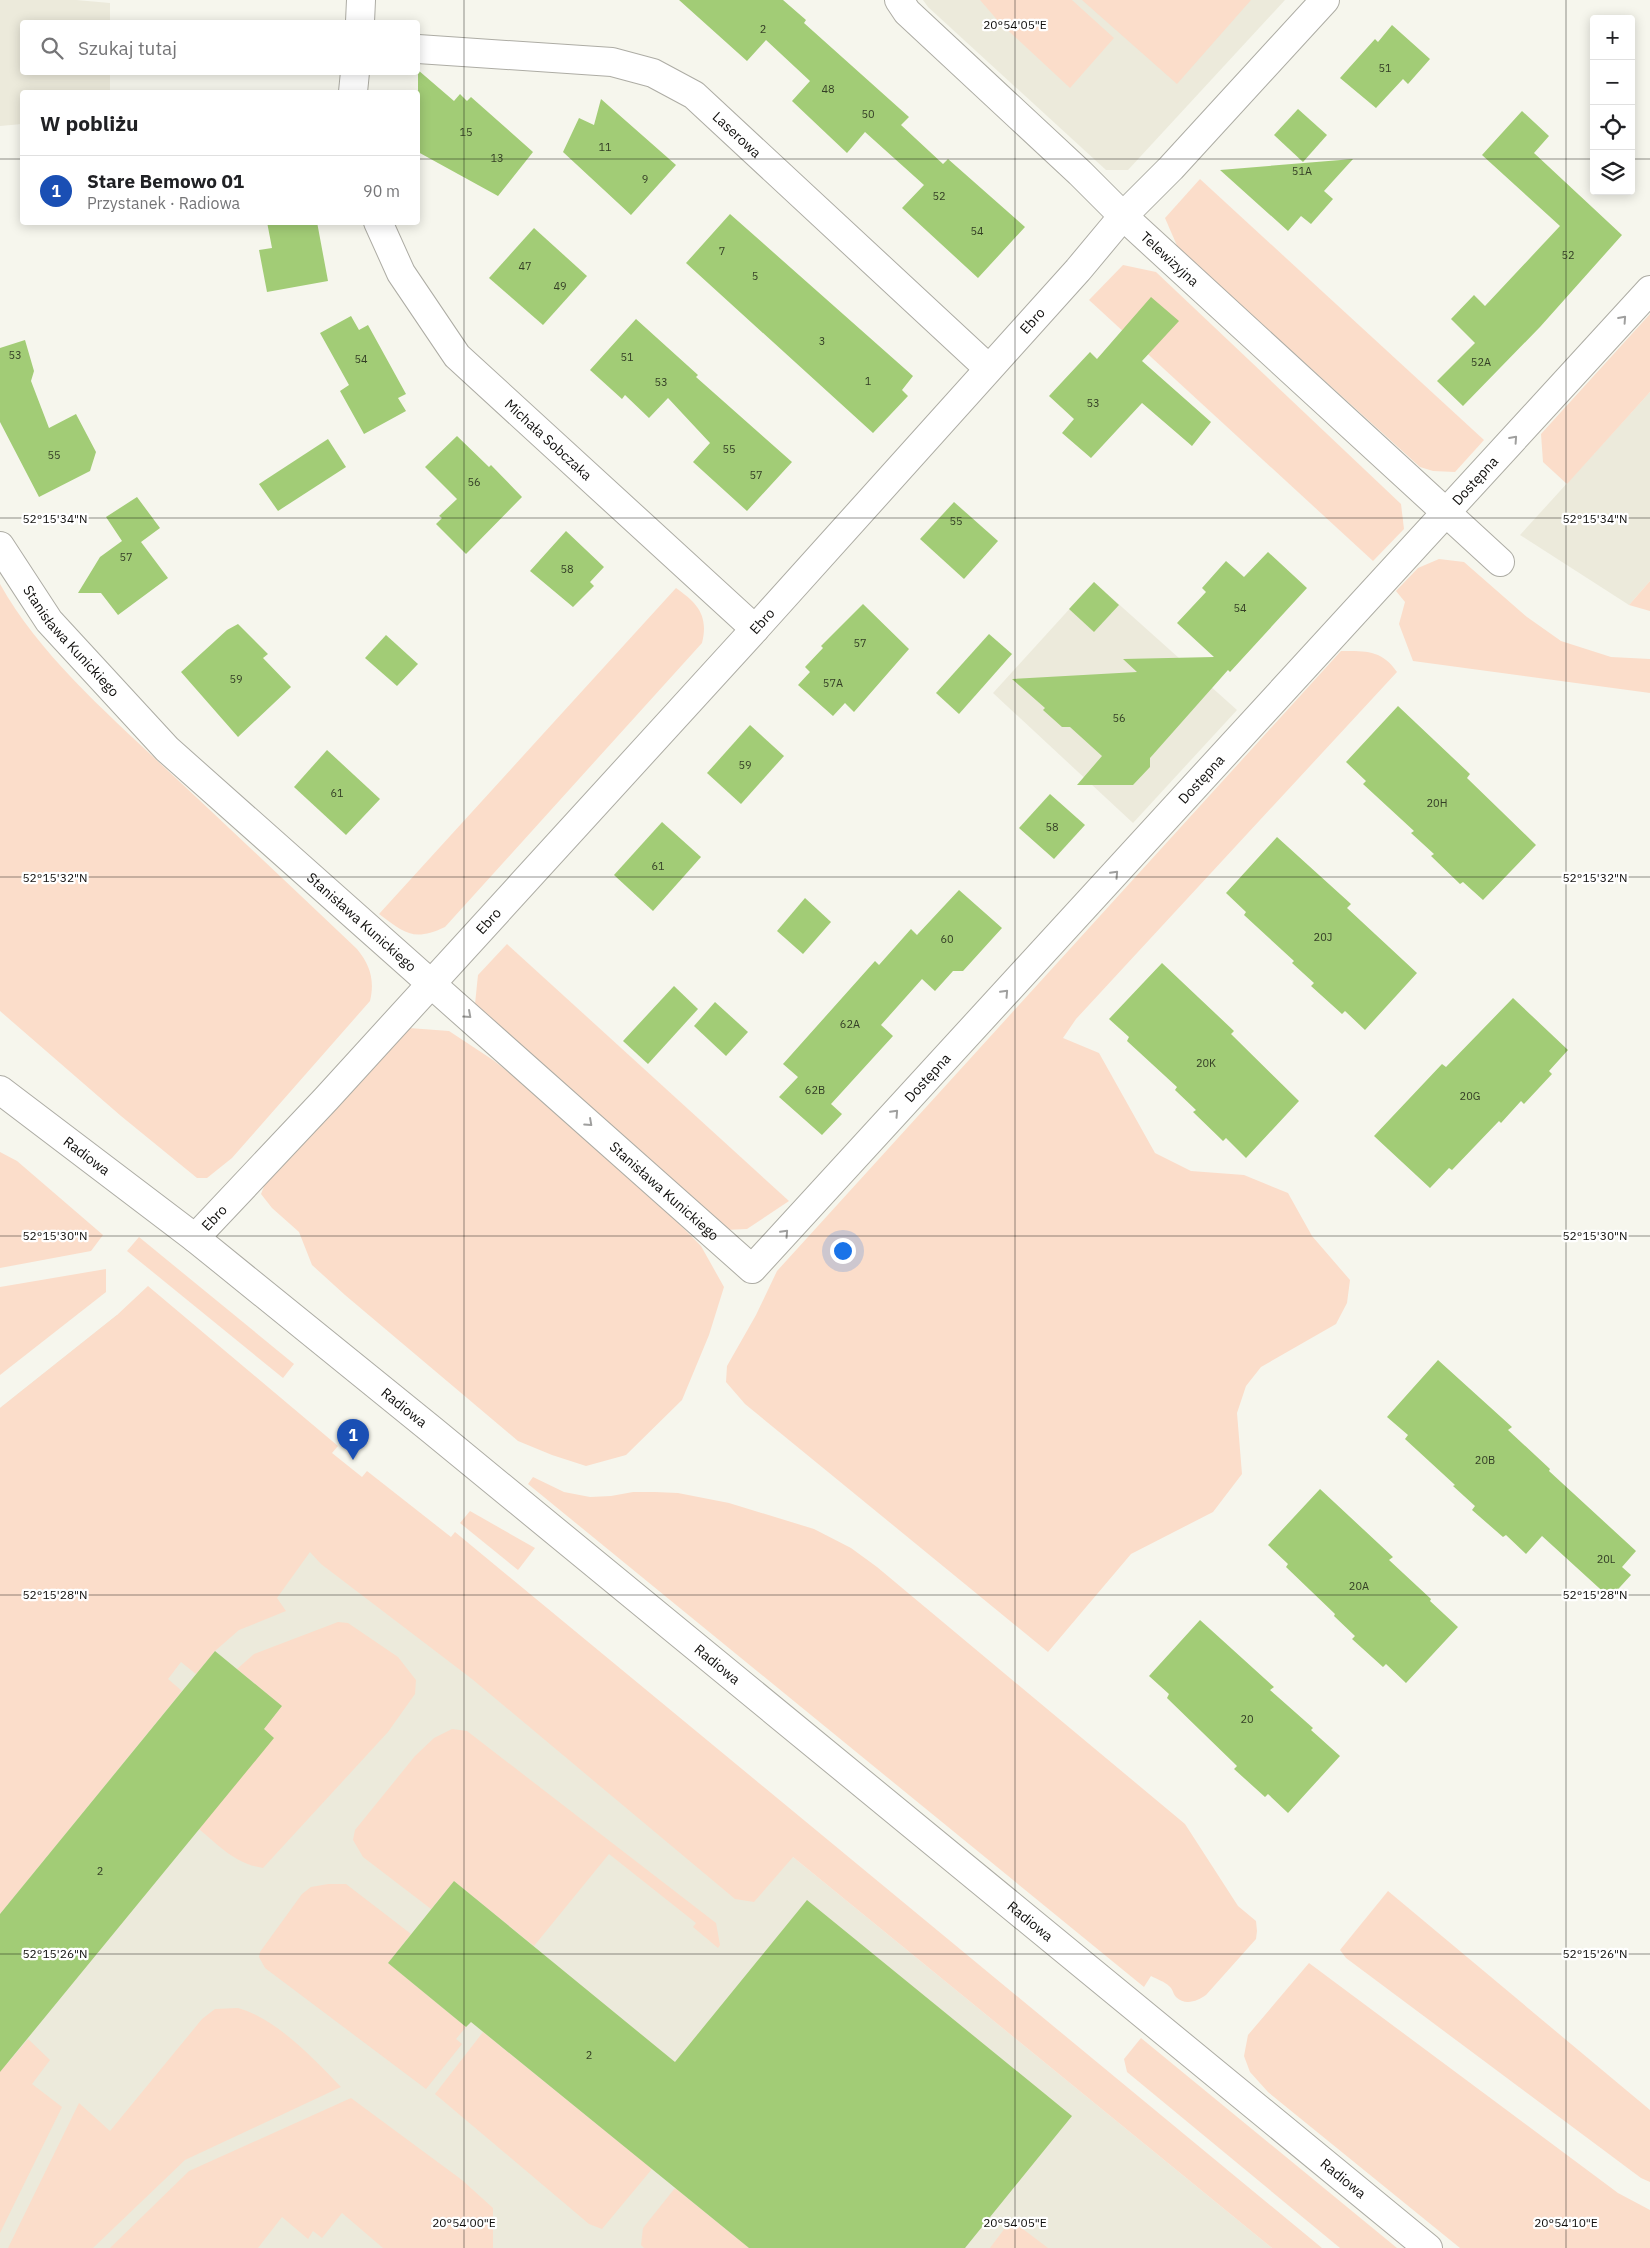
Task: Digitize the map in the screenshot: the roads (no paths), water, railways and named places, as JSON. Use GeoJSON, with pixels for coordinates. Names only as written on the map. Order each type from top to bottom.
{"type":"FeatureCollection","features":[{"type":"Feature","properties":{"kind":"street"},"geometry":{"type":"LineString","coordinates":[[360,20],[361,0]]}},
{"type":"Feature","properties":{"kind":"street","name":"Telewizyjna"},"geometry":{"type":"LineString","coordinates":[[899,0],[906,12],[1080,173],[1123,216],[1500,562]]}},
{"type":"Feature","properties":{"kind":"street","name":"Ebro"},"geometry":{"type":"LineString","coordinates":[[195,1238],[326,1099],[431,982],[756,629],[988,368],[1078,270],[1123,216],[1171,168],[1325,0]]}},
{"type":"Feature","properties":{"kind":"street","name":"Laserowa"},"geometry":{"type":"LineString","coordinates":[[420,49],[612,62],[653,73],[694,95],[988,368]]}},
{"type":"Feature","properties":{"kind":"street"},"geometry":{"type":"LineString","coordinates":[[353,90],[355,75]]}},
{"type":"Feature","properties":{"kind":"street","name":"Michała Sobczaka"},"geometry":{"type":"LineString","coordinates":[[379,225],[401,273],[457,356],[756,629]]}},
{"type":"Feature","properties":{"kind":"street","name":"Dostępna"},"geometry":{"type":"LineString","coordinates":[[752,1269],[1650,290]]}},
{"type":"Feature","properties":{"kind":"street","name":"Stanisława Kunickiego"},"geometry":{"type":"LineString","coordinates":[[0,546],[48,621],[167,749],[752,1269]]}},
{"type":"Feature","properties":{"kind":"street","name":"Radiowa"},"geometry":{"type":"LineString","coordinates":[[0,1090],[195,1238],[432,1430],[1428,2248]]}},
{"type":"Feature","properties":{"kind":"place","name":"Stare Bemowo 01"},"geometry":{"type":"Point","coordinates":[353,1460]}}]}
